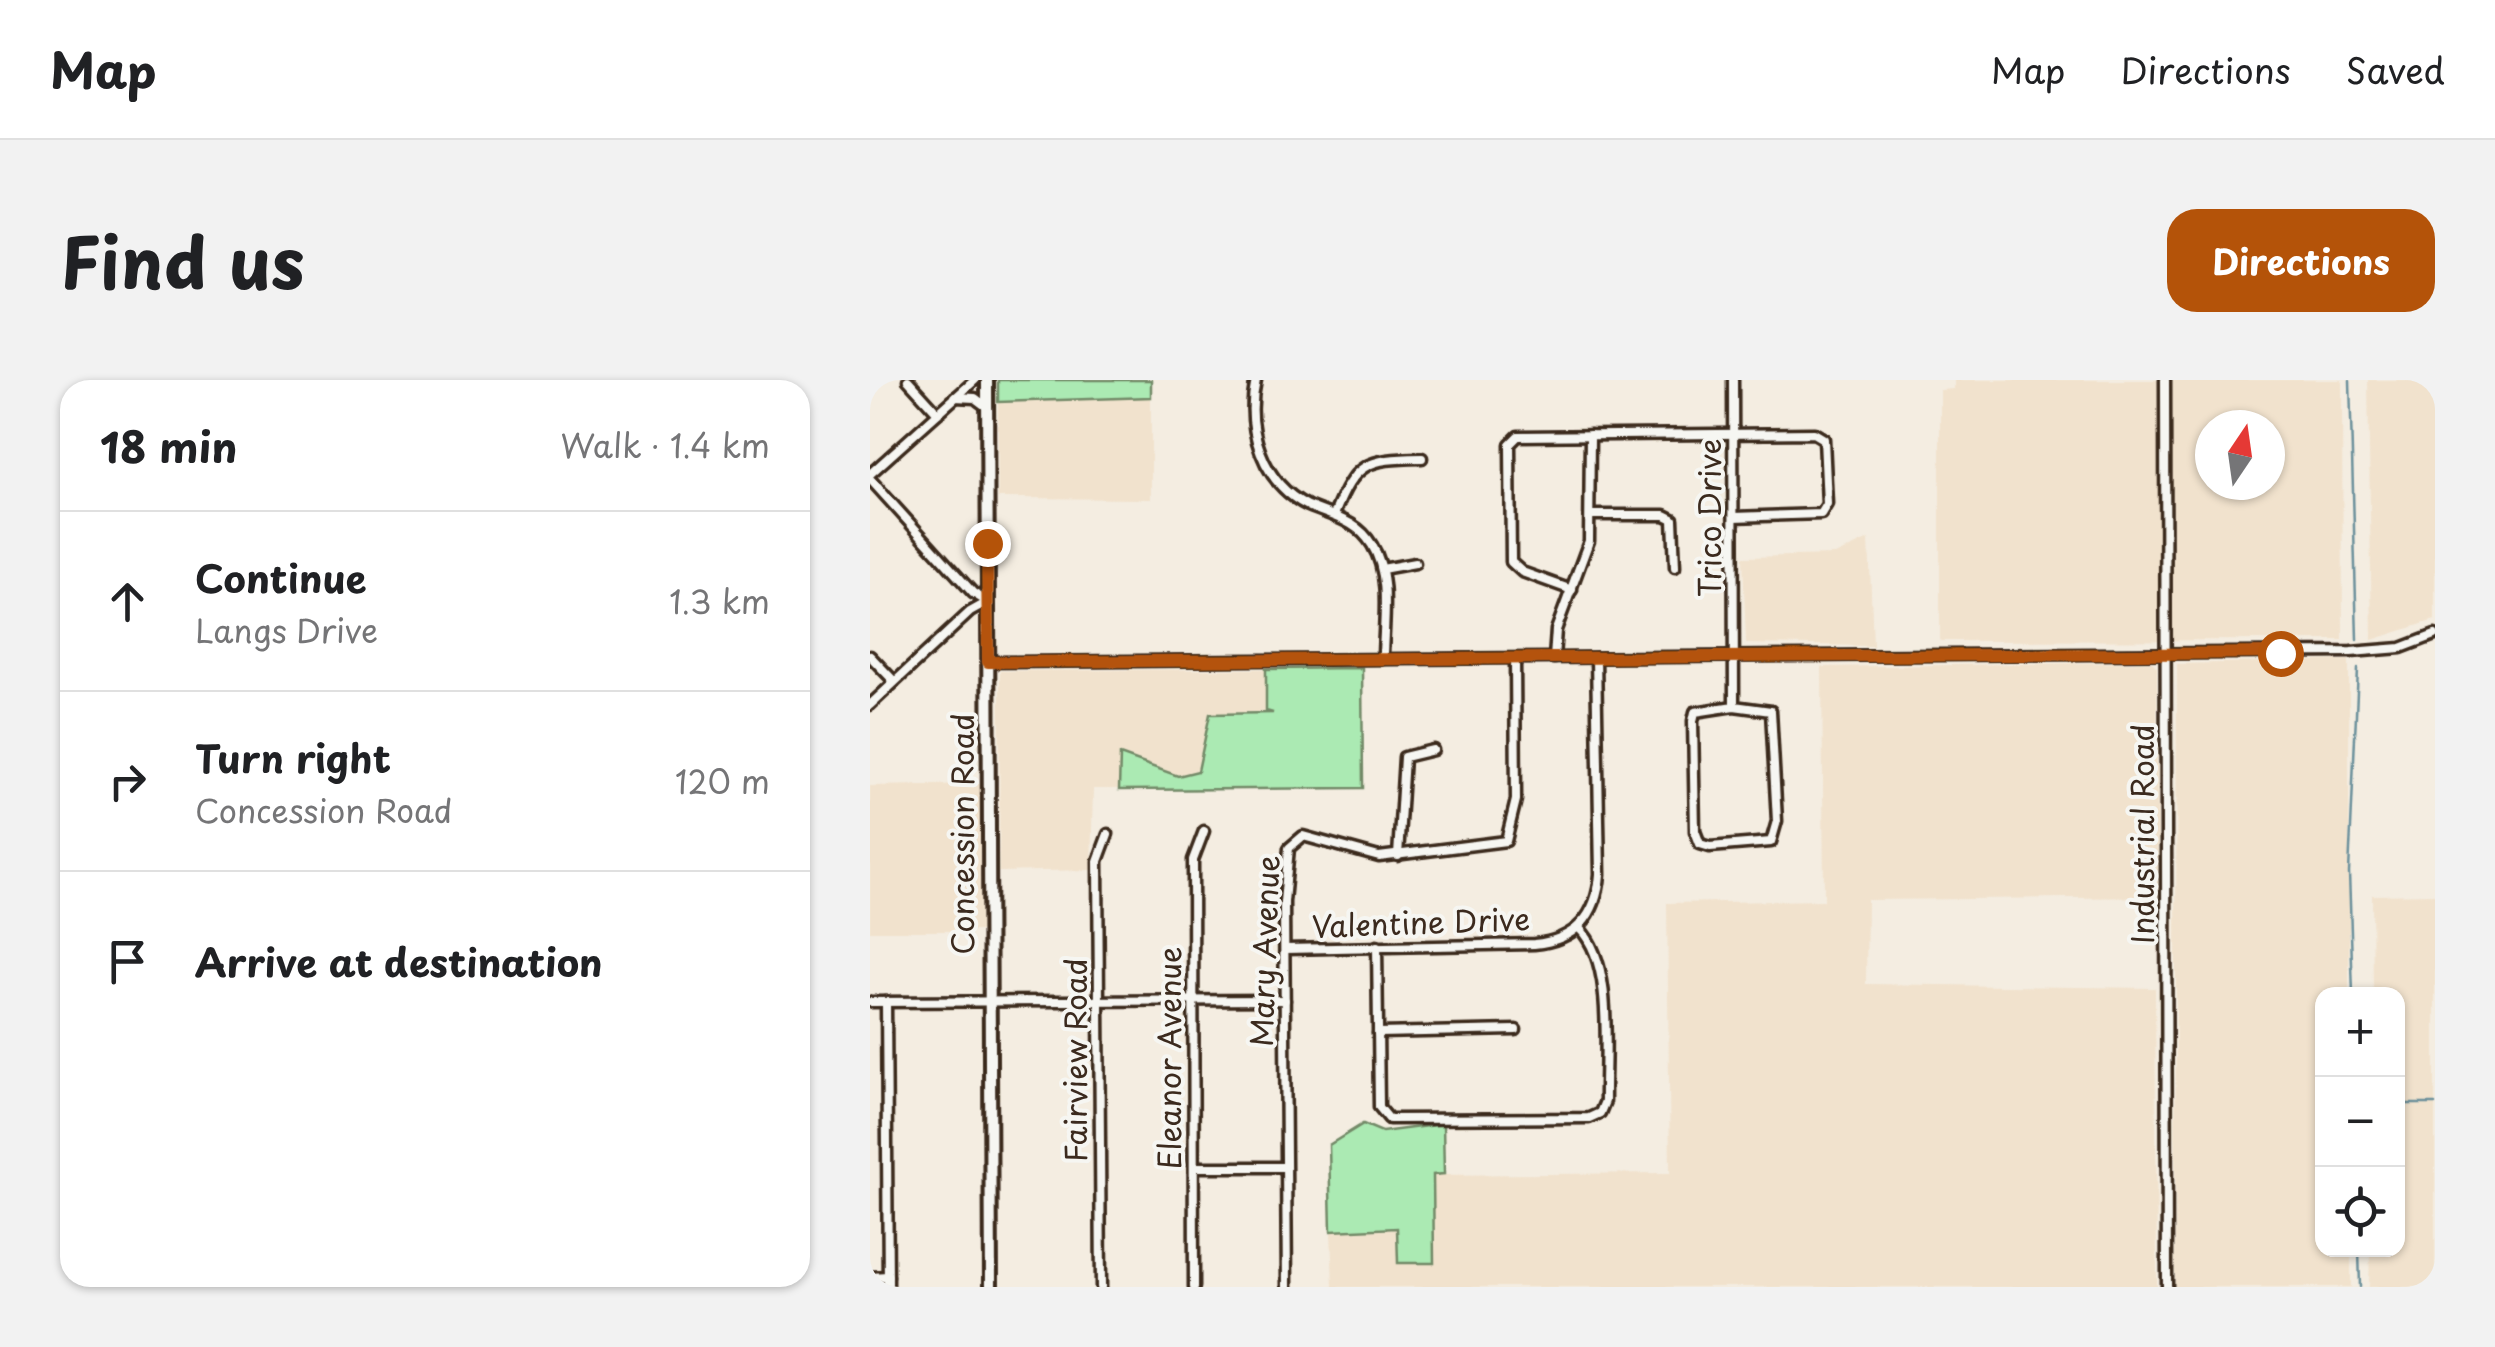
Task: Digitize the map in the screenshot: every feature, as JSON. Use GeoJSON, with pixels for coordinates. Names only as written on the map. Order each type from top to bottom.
{"type":"FeatureCollection","features":[{"type":"Feature","properties":{"kind":"main road","name":"Concession Road"},"geometry":{"type":"LineString","coordinates":[[987,380],[991,1287]]}},
{"type":"Feature","properties":{"kind":"street"},"geometry":{"type":"LineString","coordinates":[[908,380],[938,413]]}},
{"type":"Feature","properties":{"kind":"street"},"geometry":{"type":"LineString","coordinates":[[975,380],[870,477],[972,593],[988,602]]}},
{"type":"Feature","properties":{"kind":"street"},"geometry":{"type":"LineString","coordinates":[[1256,380],[1254,436],[1271,472],[1302,502],[1363,532],[1382,569],[1384,660]]}},
{"type":"Feature","properties":{"kind":"street","name":"Trico Drive"},"geometry":{"type":"LineString","coordinates":[[1733,380],[1734,706]]}},
{"type":"Feature","properties":{"kind":"street","name":"Industrial Road"},"geometry":{"type":"LineString","coordinates":[[2165,380],[2167,1287]]}},
{"type":"Feature","properties":{"kind":"street"},"geometry":{"type":"LineString","coordinates":[[955,397],[975,398],[987,407]]}},
{"type":"Feature","properties":{"kind":"street"},"geometry":{"type":"LineString","coordinates":[[1572,590],[1522,572],[1511,562],[1510,444],[1522,435],[1814,432],[1827,444],[1827,504],[1820,514],[1734,517]]}},
{"type":"Feature","properties":{"kind":"street"},"geometry":{"type":"LineString","coordinates":[[1554,658],[1556,630],[1587,553],[1592,515],[1590,434]]}},
{"type":"Feature","properties":{"kind":"street"},"geometry":{"type":"LineString","coordinates":[[1334,515],[1357,470],[1373,461],[1422,458]]}},
{"type":"Feature","properties":{"kind":"street"},"geometry":{"type":"LineString","coordinates":[[1592,515],[1665,515],[1673,520],[1675,567]]}},
{"type":"Feature","properties":{"kind":"street"},"geometry":{"type":"LineString","coordinates":[[1382,569],[1415,562]]}},
{"type":"Feature","properties":{"kind":"street"},"geometry":{"type":"LineString","coordinates":[[870,706],[893,680],[970,612],[988,602]]}},
{"type":"Feature","properties":{"kind":"street"},"geometry":{"type":"LineString","coordinates":[[988,662],[2166,654],[2386,650],[2435,636]]}},
{"type":"Feature","properties":{"kind":"street"},"geometry":{"type":"LineString","coordinates":[[870,656],[893,680]]}},
{"type":"Feature","properties":{"kind":"street"},"geometry":{"type":"LineString","coordinates":[[1377,946],[1378,1107],[1389,1118],[1595,1116],[1605,1101],[1602,971],[1594,944],[1580,928],[1595,904],[1600,874],[1596,658]]}},
{"type":"Feature","properties":{"kind":"street","name":"Mary Avenue"},"geometry":{"type":"LineString","coordinates":[[1287,1287],[1285,949],[1287,866],[1295,840],[1310,836],[1361,855],[1398,856],[1506,841],[1516,800],[1515,659]]}},
{"type":"Feature","properties":{"kind":"street"},"geometry":{"type":"LineString","coordinates":[[1734,706],[1771,711],[1776,834],[1764,844],[1700,844],[1695,831],[1695,712],[1734,706]]}},
{"type":"Feature","properties":{"kind":"street"},"geometry":{"type":"LineString","coordinates":[[1398,856],[1404,757],[1433,750]]}},
{"type":"Feature","properties":{"kind":"street","name":"Eleanor Avenue"},"geometry":{"type":"LineString","coordinates":[[1194,1287],[1193,860],[1204,831]]}},
{"type":"Feature","properties":{"kind":"street","name":"Fairview Road"},"geometry":{"type":"LineString","coordinates":[[1101,1287],[1098,861],[1108,834]]}},
{"type":"Feature","properties":{"kind":"street","name":"Valentine Drive"},"geometry":{"type":"LineString","coordinates":[[1285,949],[1534,944],[1557,940],[1580,928]]}},
{"type":"Feature","properties":{"kind":"street"},"geometry":{"type":"LineString","coordinates":[[870,1002],[1285,1000]]}},
{"type":"Feature","properties":{"kind":"street"},"geometry":{"type":"LineString","coordinates":[[886,1002],[888,1287]]}},
{"type":"Feature","properties":{"kind":"street"},"geometry":{"type":"LineString","coordinates":[[1378,1033],[1516,1030]]}},
{"type":"Feature","properties":{"kind":"street"},"geometry":{"type":"LineString","coordinates":[[1194,1167],[1285,1167]]}},
{"type":"Feature","properties":{"kind":"street"},"geometry":{"type":"LineString","coordinates":[[870,1277],[888,1276]]}},
{"type":"Feature","properties":{"kind":"shaded area"},"geometry":{"type":"Polygon","coordinates":[[[1954,380],[2342,380],[2343,640],[1940,641],[1940,390],[1954,389],[1954,380]]]}},
{"type":"Feature","properties":{"kind":"shaded area"},"geometry":{"type":"Polygon","coordinates":[[[2368,380],[2435,380],[2435,620],[2372,640],[2368,380]]]}},
{"type":"Feature","properties":{"kind":"shaded area"},"geometry":{"type":"Polygon","coordinates":[[[1151,397],[1151,499],[998,498],[998,402],[1151,397]]]}},
{"type":"Feature","properties":{"kind":"shaded area"},"geometry":{"type":"Polygon","coordinates":[[[1869,539],[1873,646],[1746,644],[1743,557],[1835,555],[1869,539]]]}},
{"type":"Feature","properties":{"kind":"shaded area"},"geometry":{"type":"Polygon","coordinates":[[[2349,660],[2349,987],[2315,987],[2315,1257],[2351,1257],[2351,1287],[2175,1287],[2177,664],[2349,660]]]}},
{"type":"Feature","properties":{"kind":"shaded area"},"geometry":{"type":"Polygon","coordinates":[[[2152,662],[2157,667],[2158,897],[1867,900],[1866,984],[2155,988],[2157,1287],[1333,1287],[1331,1231],[1398,1228],[1434,1262],[1433,1175],[1670,1173],[1667,903],[1824,900],[1822,667],[2152,662]]]}},
{"type":"Feature","properties":{"kind":"shaded area"},"geometry":{"type":"Polygon","coordinates":[[[1362,668],[1363,788],[1093,789],[1091,870],[999,872],[1000,671],[1362,668]]]}},
{"type":"Feature","properties":{"kind":"shaded area"},"geometry":{"type":"Polygon","coordinates":[[[980,784],[981,931],[870,931],[870,786],[980,784]]]}},
{"type":"Feature","properties":{"kind":"shaded area"},"geometry":{"type":"Polygon","coordinates":[[[2435,894],[2435,1287],[2369,1287],[2370,1257],[2405,1257],[2405,987],[2373,987],[2372,895],[2435,894]]]}},
{"type":"Feature","properties":{"kind":"green space"},"geometry":{"type":"Polygon","coordinates":[[[998,380],[1151,380],[1151,397],[998,402],[998,380]]]}},
{"type":"Feature","properties":{"kind":"green space"},"geometry":{"type":"Polygon","coordinates":[[[1362,668],[1363,788],[1119,790],[1120,755],[1178,776],[1198,771],[1210,714],[1273,713],[1266,711],[1266,669],[1362,668]]]}},
{"type":"Feature","properties":{"kind":"green space"},"geometry":{"type":"Polygon","coordinates":[[[1363,1124],[1382,1132],[1443,1124],[1444,1174],[1433,1175],[1434,1263],[1398,1263],[1397,1228],[1331,1231],[1329,1145],[1363,1124]]]}},
{"type":"Feature","properties":{"kind":"waterway"},"geometry":{"type":"LineString","coordinates":[[2350,380],[2357,640]]}},
{"type":"Feature","properties":{"kind":"waterway"},"geometry":{"type":"LineString","coordinates":[[2353,987],[2349,873],[2358,669]]}},
{"type":"Feature","properties":{"kind":"waterway"},"geometry":{"type":"LineString","coordinates":[[2405,1104],[2435,1104]]}},
{"type":"Feature","properties":{"kind":"waterway"},"geometry":{"type":"LineString","coordinates":[[2359,1257],[2360,1287]]}},
{"type":"Feature","properties":{"kind":"route"},"geometry":{"type":"LineString","coordinates":[[987,543],[988,662],[2280,653]]}}]}
